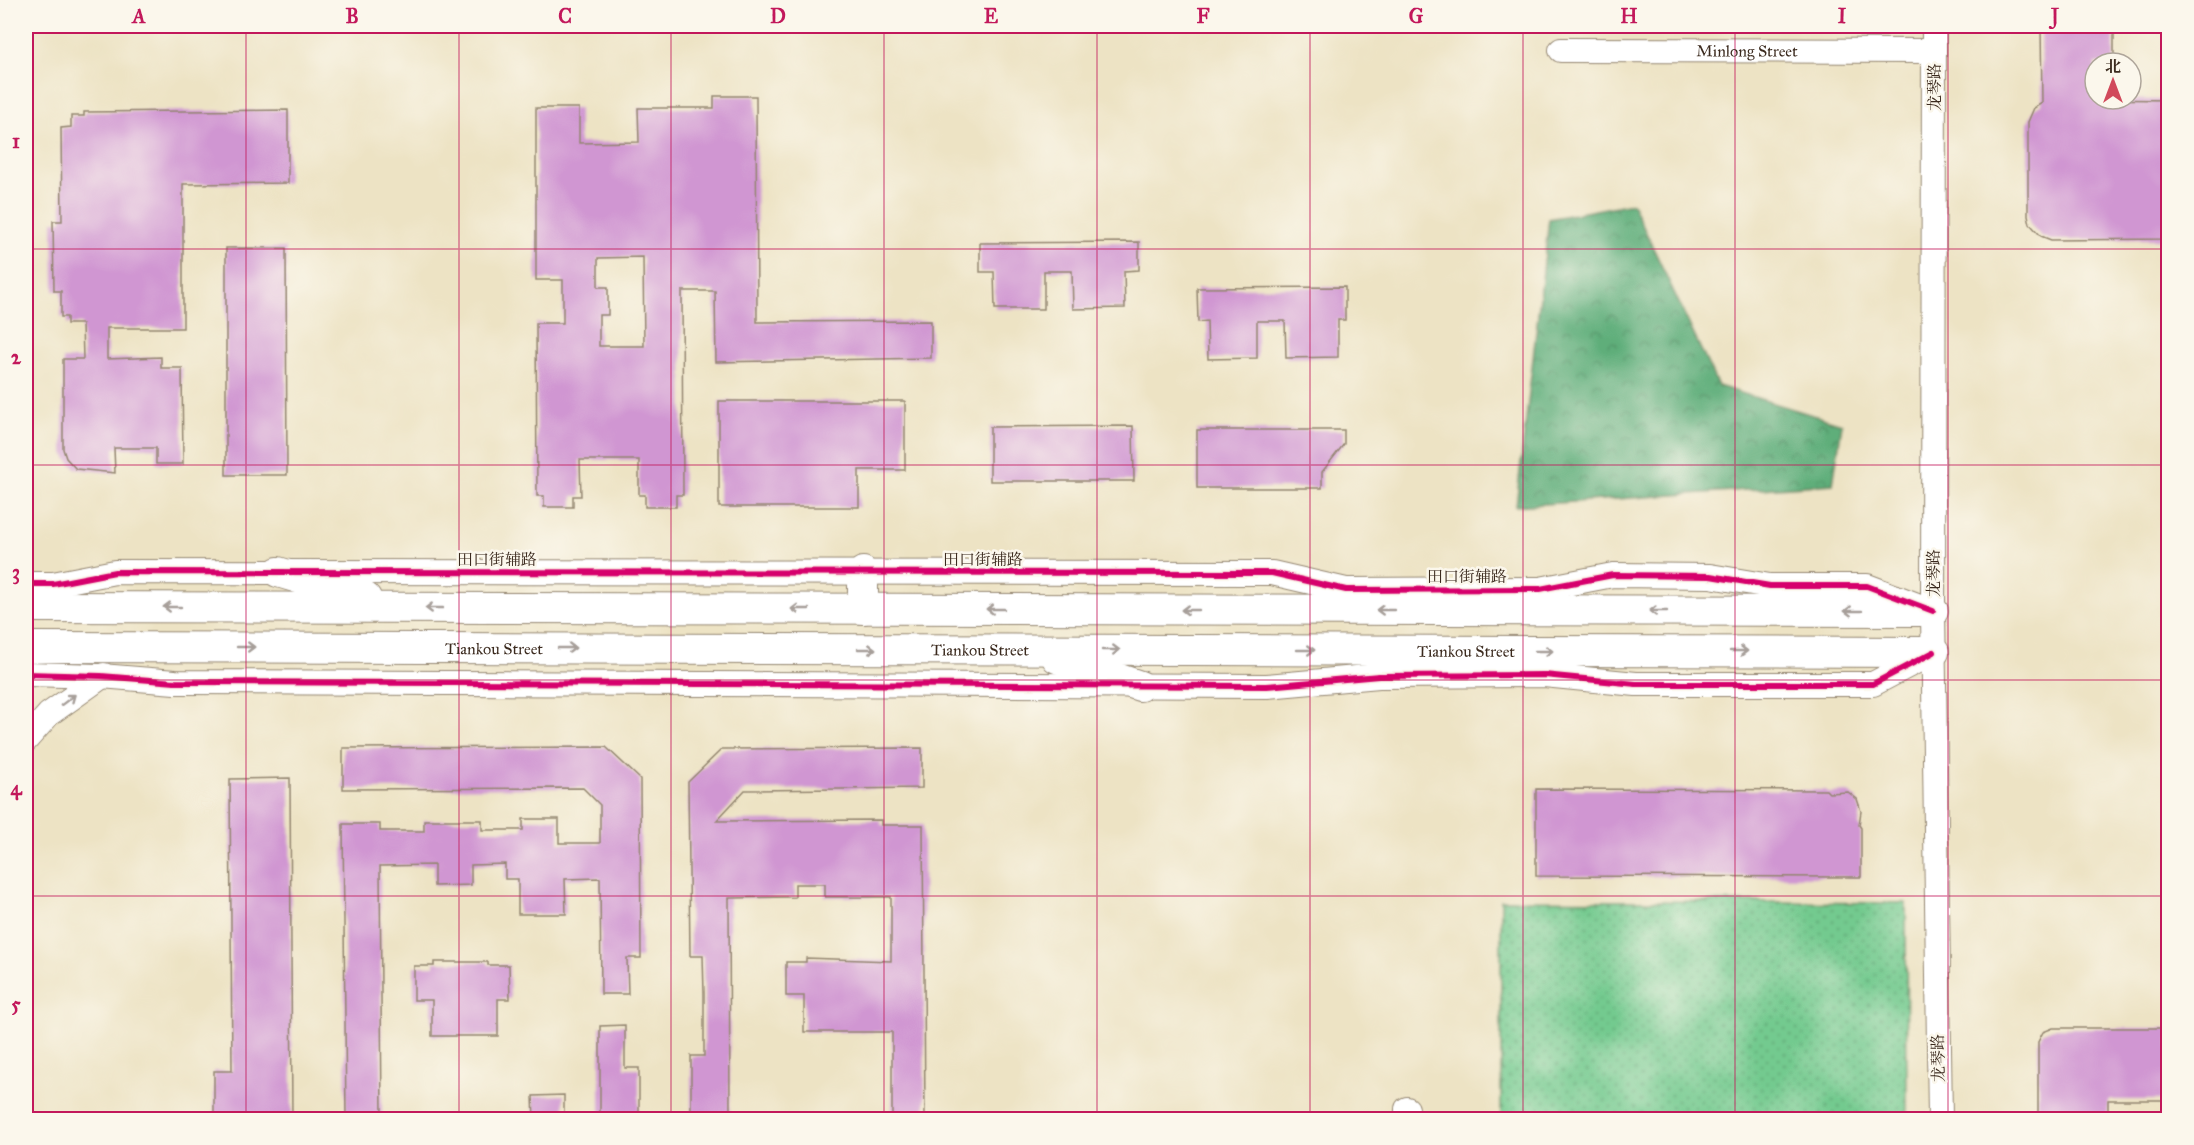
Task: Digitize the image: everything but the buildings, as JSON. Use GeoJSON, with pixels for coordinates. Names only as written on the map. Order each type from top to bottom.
{"type":"FeatureCollection","features":[{"type":"Feature","properties":{"kind":"main road"},"geometry":{"type":"LineString","coordinates":[[278,572],[398,608]]}},
{"type":"Feature","properties":{"kind":"main road"},"geometry":{"type":"LineString","coordinates":[[863,572],[863,609]]}},
{"type":"Feature","properties":{"kind":"main road"},"geometry":{"type":"LineString","coordinates":[[26,607],[1933,611]]}},
{"type":"Feature","properties":{"kind":"main road","name":"Tiankou Street"},"geometry":{"type":"LineString","coordinates":[[26,647],[1934,652]]}},
{"type":"Feature","properties":{"kind":"main road"},"geometry":{"type":"LineString","coordinates":[[1031,649],[1140,686]]}},
{"type":"Feature","properties":{"kind":"street","name":"龙琴路"},"geometry":{"type":"LineString","coordinates":[[1934,26],[1933,611],[1940,1119]]}},
{"type":"Feature","properties":{"kind":"street","name":"Minlong Street"},"geometry":{"type":"LineString","coordinates":[[1561,50],[1934,51]]}},
{"type":"Feature","properties":{"kind":"street","name":"田口街辅路"},"geometry":{"type":"LineString","coordinates":[[26,584],[53,584],[115,572],[1272,573],[1346,590],[1540,589],[1613,575],[1710,576],[1770,586],[1867,586],[1933,611]]}},
{"type":"Feature","properties":{"kind":"street"},"geometry":{"type":"LineString","coordinates":[[26,740],[49,714],[100,676],[188,647]]}},
{"type":"Feature","properties":{"kind":"street"},"geometry":{"type":"LineString","coordinates":[[26,674],[100,676],[175,682],[1140,686],[1267,686],[1379,676],[1544,675],[1636,684],[1873,684],[1934,652]]}},
{"type":"Feature","properties":{"kind":"green space"},"geometry":{"type":"Polygon","coordinates":[[[1632,203],[1718,386],[1842,424],[1833,484],[1516,506],[1549,219],[1632,203]]]}},
{"type":"Feature","properties":{"kind":"green space"},"geometry":{"type":"Polygon","coordinates":[[[1501,900],[1906,903],[1907,1119],[1501,1119],[1501,900]]]}},
{"type":"Feature","properties":{"kind":"cycle path"},"geometry":{"type":"LineString","coordinates":[[26,584],[53,584],[115,572],[1272,573],[1346,590],[1540,589],[1613,575],[1710,576],[1770,586],[1867,586],[1933,611]]}},
{"type":"Feature","properties":{"kind":"cycle path"},"geometry":{"type":"LineString","coordinates":[[26,674],[101,676],[175,682],[1267,686],[1379,676],[1544,675],[1636,684],[1873,684],[1934,652]]}}]}
